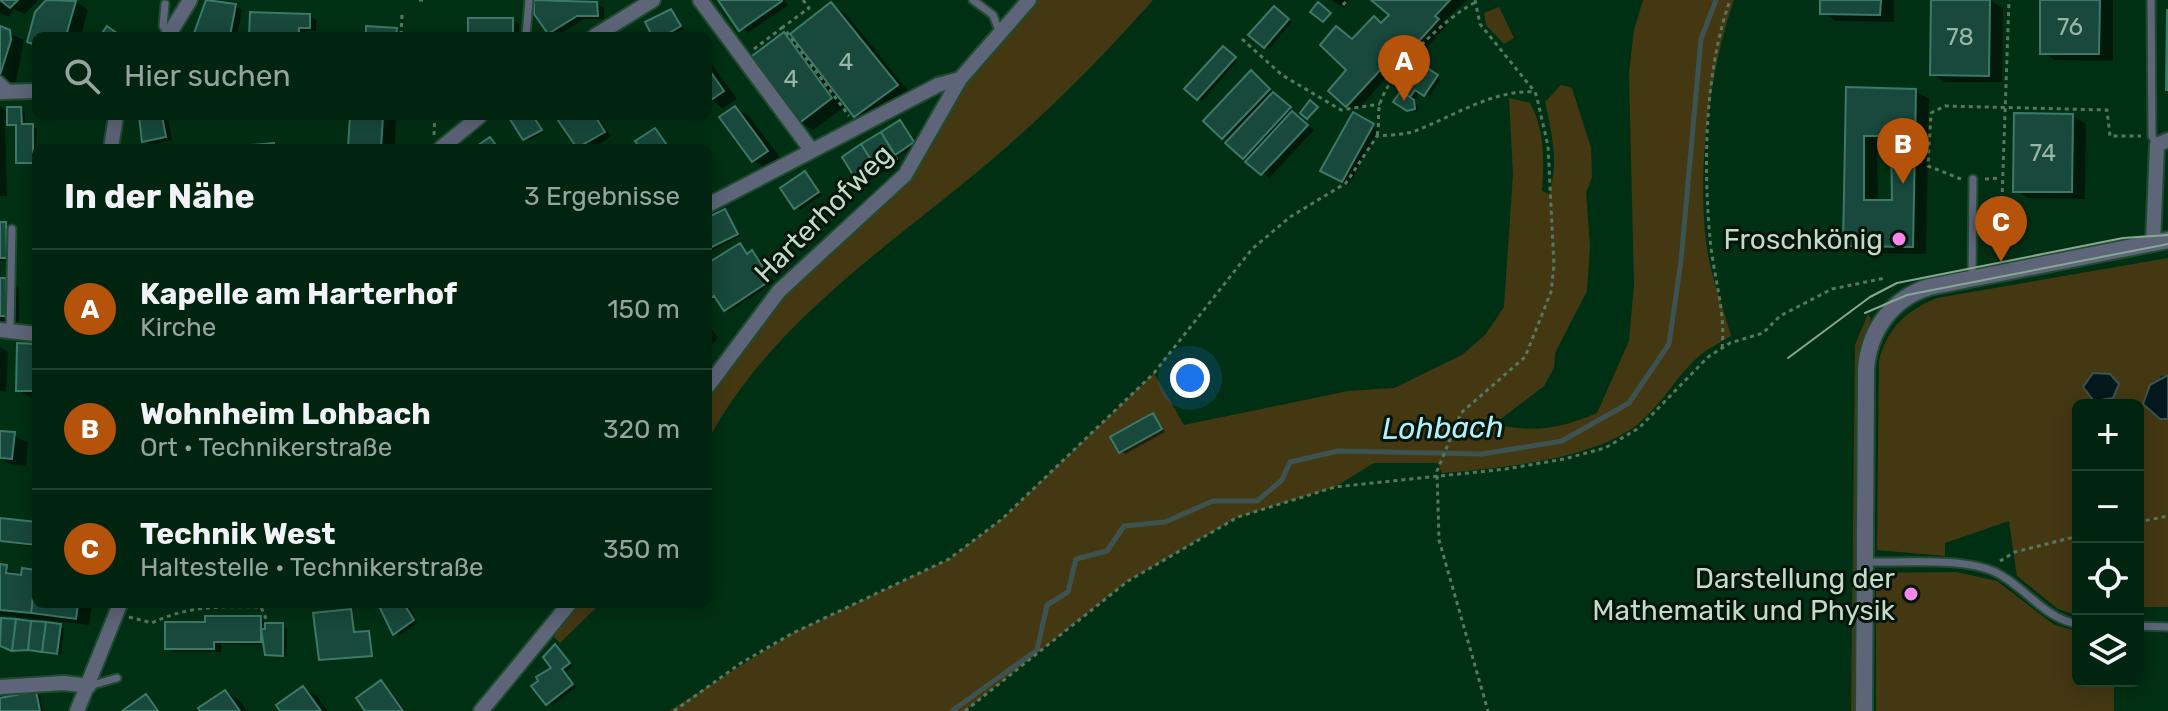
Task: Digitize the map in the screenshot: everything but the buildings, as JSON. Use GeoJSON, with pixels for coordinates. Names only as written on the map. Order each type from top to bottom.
{"type":"FeatureCollection","features":[{"type":"Feature","properties":{"kind":"street"},"geometry":{"type":"LineString","coordinates":[[170,32],[190,0]]}},
{"type":"Feature","properties":{"kind":"street"},"geometry":{"type":"LineString","coordinates":[[601,32],[653,0]]}},
{"type":"Feature","properties":{"kind":"street"},"geometry":{"type":"LineString","coordinates":[[700,0],[812,151]]}},
{"type":"Feature","properties":{"kind":"street","name":"Harterhofweg"},"geometry":{"type":"LineString","coordinates":[[712,381],[779,291],[905,175],[960,79],[1029,0]]}},
{"type":"Feature","properties":{"kind":"street"},"geometry":{"type":"LineString","coordinates":[[712,203],[938,85],[960,79]]}},
{"type":"Feature","properties":{"kind":"street"},"geometry":{"type":"LineString","coordinates":[[4,88],[32,91]]}},
{"type":"Feature","properties":{"kind":"street"},"geometry":{"type":"LineString","coordinates":[[112,144],[115,120]]}},
{"type":"Feature","properties":{"kind":"street"},"geometry":{"type":"LineString","coordinates":[[438,142],[474,120]]}},
{"type":"Feature","properties":{"kind":"street"},"geometry":{"type":"LineString","coordinates":[[1864,711],[1866,369],[1871,341],[1891,310],[1912,294],[1972,278],[2160,241],[2159,140]]}},
{"type":"Feature","properties":{"kind":"street"},"geometry":{"type":"LineString","coordinates":[[5,331],[32,334]]}},
{"type":"Feature","properties":{"kind":"street"},"geometry":{"type":"LineString","coordinates":[[481,711],[566,608]]}},
{"type":"Feature","properties":{"kind":"street"},"geometry":{"type":"LineString","coordinates":[[77,711],[119,609]]}},
{"type":"Feature","properties":{"kind":"street"},"geometry":{"type":"LineString","coordinates":[[0,687],[64,683],[89,686]]}},
{"type":"Feature","properties":{"kind":"lane"},"geometry":{"type":"LineString","coordinates":[[526,32],[529,0]]}},
{"type":"Feature","properties":{"kind":"lane"},"geometry":{"type":"LineString","coordinates":[[973,0],[993,15],[999,37]]}},
{"type":"Feature","properties":{"kind":"lane"},"geometry":{"type":"LineString","coordinates":[[2151,0],[2159,140]]}},
{"type":"Feature","properties":{"kind":"lane"},"geometry":{"type":"LineString","coordinates":[[165,4],[163,26],[166,32]]}},
{"type":"Feature","properties":{"kind":"lane"},"geometry":{"type":"LineString","coordinates":[[1972,278],[1973,179]]}},
{"type":"Feature","properties":{"kind":"lane"},"geometry":{"type":"LineString","coordinates":[[5,331],[12,229]]}},
{"type":"Feature","properties":{"kind":"lane"},"geometry":{"type":"LineString","coordinates":[[1865,562],[1987,569],[2013,583],[2057,618],[2072,622]]}},
{"type":"Feature","properties":{"kind":"lane"},"geometry":{"type":"LineString","coordinates":[[2144,626],[2168,627]]}},
{"type":"Feature","properties":{"kind":"lane"},"geometry":{"type":"LineString","coordinates":[[89,686],[117,678]]}},
{"type":"Feature","properties":{"kind":"path"},"geometry":{"type":"LineString","coordinates":[[742,58],[809,8],[803,0]]}},
{"type":"Feature","properties":{"kind":"path"},"geometry":{"type":"LineString","coordinates":[[1343,5],[1347,0]]}},
{"type":"Feature","properties":{"kind":"path"},"geometry":{"type":"LineString","coordinates":[[1722,348],[1723,322],[1710,238],[1710,88],[1730,0]]}},
{"type":"Feature","properties":{"kind":"path"},"geometry":{"type":"LineString","coordinates":[[2000,258],[2009,0]]}},
{"type":"Feature","properties":{"kind":"path"},"geometry":{"type":"LineString","coordinates":[[674,711],[741,663],[791,634],[949,559],[1002,519],[1154,373],[1252,249],[1290,217],[1346,183],[1377,136],[1380,104],[1440,24],[1475,2],[1480,24],[1535,92],[1548,146],[1554,273],[1551,292],[1525,357],[1461,413],[1443,450],[1437,476],[1439,540],[1488,711]]}},
{"type":"Feature","properties":{"kind":"path"},"geometry":{"type":"LineString","coordinates":[[401,32],[402,15]]}},
{"type":"Feature","properties":{"kind":"path"},"geometry":{"type":"LineString","coordinates":[[783,27],[856,125]]}},
{"type":"Feature","properties":{"kind":"path"},"geometry":{"type":"LineString","coordinates":[[1242,39],[1282,75],[1341,110],[1380,104]]}},
{"type":"Feature","properties":{"kind":"path"},"geometry":{"type":"LineString","coordinates":[[1377,136],[1406,133],[1500,97],[1535,92]]}},
{"type":"Feature","properties":{"kind":"path"},"geometry":{"type":"LineString","coordinates":[[2001,178],[1954,179],[1928,166],[1931,113],[1945,106],[2107,110],[2110,136],[2159,140]]}},
{"type":"Feature","properties":{"kind":"path"},"geometry":{"type":"LineString","coordinates":[[435,120],[438,142]]}},
{"type":"Feature","properties":{"kind":"path"},"geometry":{"type":"LineString","coordinates":[[965,711],[1128,581],[1238,517],[1335,487],[1564,459],[1605,448],[1639,428],[1708,357],[1722,348],[1763,333],[1780,316],[1800,303],[1832,289],[1885,278]]}},
{"type":"Feature","properties":{"kind":"path"},"geometry":{"type":"LineString","coordinates":[[2144,521],[2168,516]]}},
{"type":"Feature","properties":{"kind":"path"},"geometry":{"type":"LineString","coordinates":[[1987,569],[2015,552],[2072,538]]}},
{"type":"Feature","properties":{"kind":"path"},"geometry":{"type":"LineString","coordinates":[[119,609],[152,623],[174,612],[244,608]]}},
{"type":"Feature","properties":{"kind":"path"},"geometry":{"type":"LineString","coordinates":[[261,608],[267,621]]}},
{"type":"Feature","properties":{"kind":"shaded area"},"geometry":{"type":"Polygon","coordinates":[[[1029,0],[1153,0],[1080,78],[1022,133],[803,318],[768,355],[712,434],[712,380],[754,320],[905,175],[960,79],[1029,0]]]}},
{"type":"Feature","properties":{"kind":"shaded area"},"geometry":{"type":"Polygon","coordinates":[[[1643,0],[1734,0],[1712,88],[1703,183],[1708,253],[1731,336],[1695,360],[1638,424],[1596,446],[1517,465],[1442,473],[1438,463],[1374,463],[1335,487],[1238,517],[1128,581],[965,711],[669,711],[791,634],[949,559],[1002,519],[1154,373],[1184,425],[1348,391],[1394,388],[1462,355],[1485,335],[1504,307],[1513,174],[1509,98],[1530,103],[1535,113],[1542,146],[1542,191],[1549,194],[1554,159],[1545,102],[1561,85],[1572,88],[1591,148],[1592,177],[1586,193],[1590,246],[1587,291],[1555,353],[1554,368],[1544,386],[1494,424],[1546,428],[1597,413],[1629,341],[1634,285],[1629,73],[1634,30],[1643,0]]]}},
{"type":"Feature","properties":{"kind":"shaded area"},"geometry":{"type":"Polygon","coordinates":[[[1499,7],[1514,38],[1504,44],[1486,25],[1484,13],[1499,7]]]}},
{"type":"Feature","properties":{"kind":"shaded area"},"geometry":{"type":"Polygon","coordinates":[[[2168,258],[2168,375],[2160,376],[2160,419],[2168,419],[2168,607],[2144,607],[2144,399],[2072,399],[2072,614],[2058,609],[2017,576],[2009,521],[1945,543],[1945,556],[1877,550],[1879,361],[1887,339],[1899,322],[1937,298],[2168,258]]]}},
{"type":"Feature","properties":{"kind":"shaded area"},"geometry":{"type":"Polygon","coordinates":[[[1868,314],[1871,318],[1858,356],[1855,711],[1851,711],[1855,345],[1868,314]]]}},
{"type":"Feature","properties":{"kind":"shaded area"},"geometry":{"type":"Polygon","coordinates":[[[1956,572],[1997,581],[2053,624],[2072,630],[2072,687],[2114,687],[2114,711],[1876,711],[1876,573],[1956,572]]]}},
{"type":"Feature","properties":{"kind":"shaded area"},"geometry":{"type":"Polygon","coordinates":[[[566,608],[596,608],[560,643],[549,632],[566,608]]]}},
{"type":"Feature","properties":{"kind":"water"},"geometry":{"type":"Polygon","coordinates":[[[2093,373],[2110,374],[2119,384],[2113,398],[2107,399],[2092,399],[2083,387],[2093,373]]]}},
{"type":"Feature","properties":{"kind":"water"},"geometry":{"type":"Polygon","coordinates":[[[2168,375],[2168,419],[2160,419],[2144,405],[2150,385],[2168,375]]]}},
{"type":"Feature","properties":{"kind":"waterway","name":"Lohbach"},"geometry":{"type":"LineString","coordinates":[[952,711],[1037,650],[1047,605],[1068,592],[1076,559],[1107,551],[1124,526],[1165,522],[1213,501],[1257,501],[1282,480],[1290,462],[1338,451],[1482,454],[1562,441],[1629,403],[1669,344],[1681,261],[1701,39],[1716,0]]}},
{"type":"Feature","properties":{"kind":"tram line"},"geometry":{"type":"LineString","coordinates":[[1788,358],[1870,297],[1897,283],[2123,238],[2168,235]]}},
{"type":"Feature","properties":{"kind":"tram line"},"geometry":{"type":"LineString","coordinates":[[1865,313],[1907,295],[2168,244]]}},
{"type":"Feature","properties":{"kind":"place","name":"Kapelle am Harterhof"},"geometry":{"type":"Point","coordinates":[1404,101]}},
{"type":"Feature","properties":{"kind":"place","name":"Wohnheim Lohbach"},"geometry":{"type":"Point","coordinates":[1903,184]}},
{"type":"Feature","properties":{"kind":"place","name":"Froschkönig"},"geometry":{"type":"Point","coordinates":[1899,239]}},
{"type":"Feature","properties":{"kind":"place","name":"Technik West"},"geometry":{"type":"Point","coordinates":[2001,262]}},
{"type":"Feature","properties":{"kind":"place","name":"Darstellung der Mathematik und Physik"},"geometry":{"type":"Point","coordinates":[1911,594]}}]}
